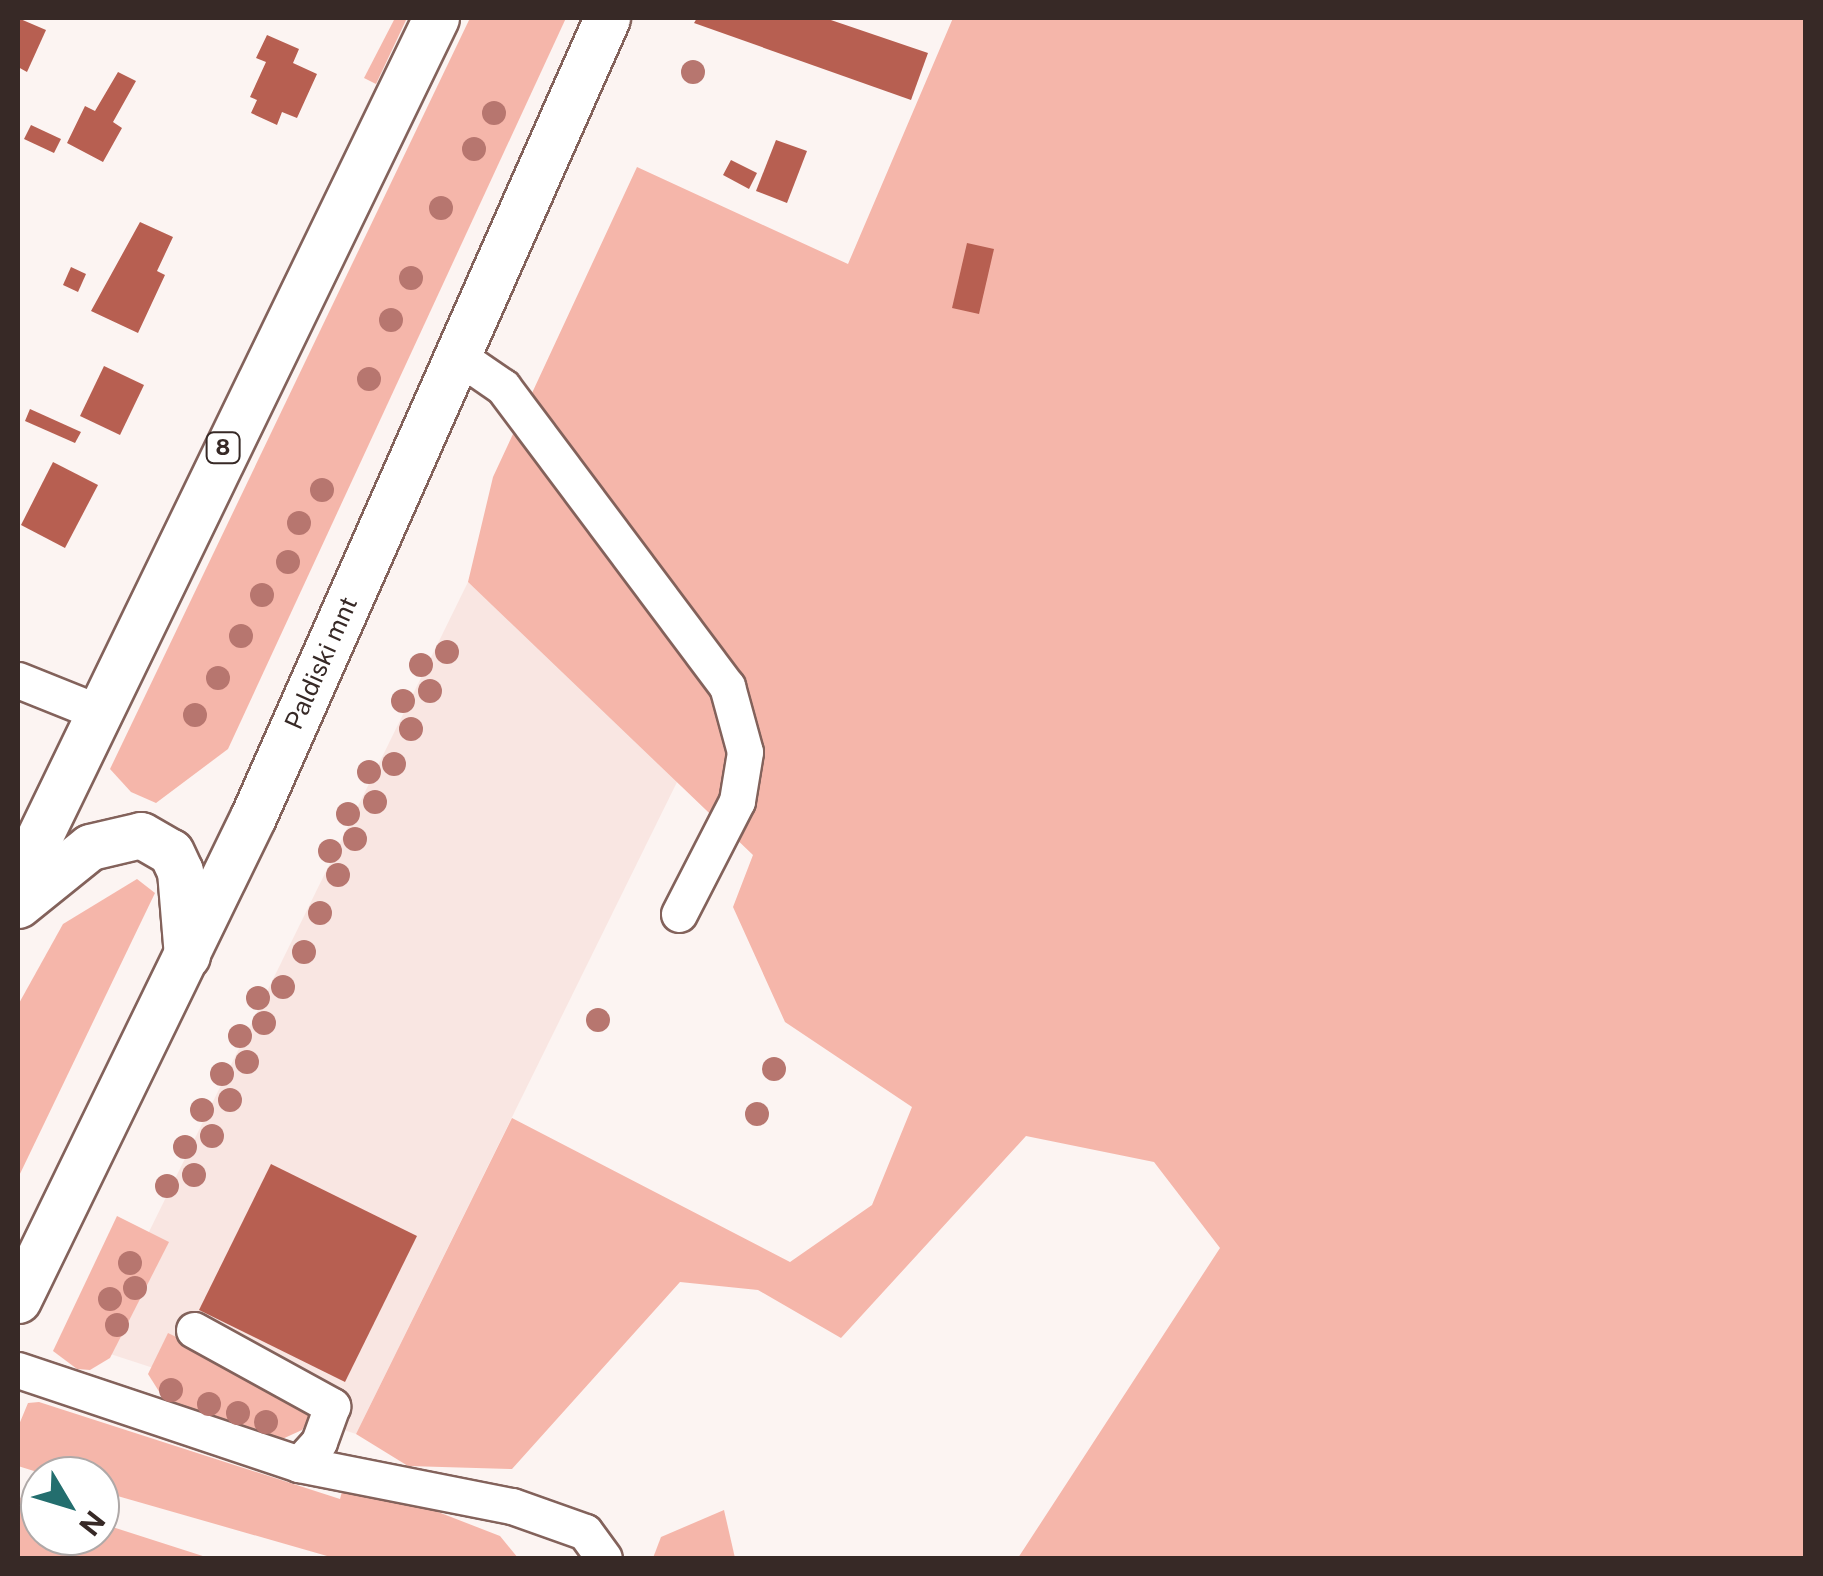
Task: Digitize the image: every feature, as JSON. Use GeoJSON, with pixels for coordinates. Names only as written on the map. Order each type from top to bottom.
{"type":"FeatureCollection","features":[{"type":"Feature","properties":{"kind":"main road","name":"8"},"geometry":{"type":"LineString","coordinates":[[18,881],[436,18]]}},
{"type":"Feature","properties":{"kind":"main road","name":"Paldiski mnt"},"geometry":{"type":"LineString","coordinates":[[18,1300],[187,958],[607,18]]}},
{"type":"Feature","properties":{"kind":"main road"},"geometry":{"type":"LineString","coordinates":[[18,905],[90,847],[141,834],[170,852],[180,870],[187,958]]}},
{"type":"Feature","properties":{"kind":"street"},"geometry":{"type":"LineString","coordinates":[[455,354],[504,387],[727,686],[745,752],[737,802],[679,914]]}},
{"type":"Feature","properties":{"kind":"street"},"geometry":{"type":"LineString","coordinates":[[18,680],[98,712]]}},
{"type":"Feature","properties":{"kind":"street"},"geometry":{"type":"LineString","coordinates":[[194,1330],[332,1406],[319,1442],[299,1464]]}},
{"type":"Feature","properties":{"kind":"street"},"geometry":{"type":"LineString","coordinates":[[18,1370],[299,1464],[512,1506],[585,1532],[604,1558]]}},
{"type":"Feature","properties":{"kind":"shaded area"},"geometry":{"type":"Polygon","coordinates":[[[395,18],[407,18],[376,84],[364,78],[395,18]]]}},
{"type":"Feature","properties":{"kind":"shaded area"},"geometry":{"type":"Polygon","coordinates":[[[470,18],[566,18],[228,749],[156,803],[131,792],[110,769],[470,18]]]}},
{"type":"Feature","properties":{"kind":"shaded area"},"geometry":{"type":"Polygon","coordinates":[[[953,18],[1805,18],[1805,1558],[1018,1558],[1220,1248],[1154,1162],[1026,1136],[841,1338],[758,1290],[680,1282],[512,1469],[408,1466],[356,1434],[512,1118],[790,1262],[872,1205],[912,1107],[785,1022],[733,907],[753,855],[468,582],[493,477],[637,167],[848,264],[953,18]]]}},
{"type":"Feature","properties":{"kind":"shaded area"},"geometry":{"type":"Polygon","coordinates":[[[468,582],[679,778],[356,1434],[92,1348],[468,582]]]}},
{"type":"Feature","properties":{"kind":"shaded area"},"geometry":{"type":"Polygon","coordinates":[[[137,879],[155,893],[18,1178],[18,1005],[63,924],[137,879]]]}},
{"type":"Feature","properties":{"kind":"shaded area"},"geometry":{"type":"Polygon","coordinates":[[[117,1216],[169,1242],[110,1358],[90,1370],[77,1369],[53,1351],[117,1216]]]}},
{"type":"Feature","properties":{"kind":"shaded area"},"geometry":{"type":"Polygon","coordinates":[[[168,1333],[317,1405],[302,1430],[280,1440],[165,1401],[148,1374],[168,1333]]]}},
{"type":"Feature","properties":{"kind":"shaded area"},"geometry":{"type":"Polygon","coordinates":[[[39,1402],[340,1499],[344,1484],[384,1491],[500,1536],[518,1558],[334,1558],[120,1497],[120,1456],[20,1456],[18,1466],[18,1427],[28,1403],[39,1402]]]}},
{"type":"Feature","properties":{"kind":"shaded area"},"geometry":{"type":"Polygon","coordinates":[[[18,1497],[20,1556],[120,1556],[120,1529],[209,1558],[18,1558],[18,1497]]]}},
{"type":"Feature","properties":{"kind":"shaded area"},"geometry":{"type":"Polygon","coordinates":[[[724,1510],[735,1558],[653,1558],[661,1537],[724,1510]]]}},
{"type":"Feature","properties":{"kind":"building"},"geometry":{"type":"Polygon","coordinates":[[[18,18],[46,30],[27,72],[18,67],[18,18]]]}},
{"type":"Feature","properties":{"kind":"building"},"geometry":{"type":"Polygon","coordinates":[[[697,18],[825,18],[928,53],[911,100],[694,23],[697,18]]]}},
{"type":"Feature","properties":{"kind":"building"},"geometry":{"type":"Polygon","coordinates":[[[267,35],[299,49],[293,63],[317,74],[297,118],[282,112],[277,125],[251,113],[257,100],[250,97],[266,62],[256,58],[267,35]]]}},
{"type":"Feature","properties":{"kind":"building"},"geometry":{"type":"Polygon","coordinates":[[[118,72],[136,81],[113,122],[122,128],[103,162],[67,143],[85,106],[95,111],[118,72]]]}},
{"type":"Feature","properties":{"kind":"building"},"geometry":{"type":"Polygon","coordinates":[[[31,125],[61,139],[54,153],[24,139],[31,125]]]}},
{"type":"Feature","properties":{"kind":"building"},"geometry":{"type":"Polygon","coordinates":[[[776,140],[807,151],[787,203],[756,191],[776,140]]]}},
{"type":"Feature","properties":{"kind":"building"},"geometry":{"type":"Polygon","coordinates":[[[731,160],[757,173],[749,189],[723,175],[731,160]]]}},
{"type":"Feature","properties":{"kind":"building"},"geometry":{"type":"Polygon","coordinates":[[[140,222],[173,237],[157,271],[165,275],[138,333],[91,311],[140,222]]]}},
{"type":"Feature","properties":{"kind":"building"},"geometry":{"type":"Polygon","coordinates":[[[967,243],[994,249],[979,314],[952,308],[967,243]]]}},
{"type":"Feature","properties":{"kind":"building"},"geometry":{"type":"Polygon","coordinates":[[[71,267],[86,274],[78,292],[63,285],[71,267]]]}},
{"type":"Feature","properties":{"kind":"building"},"geometry":{"type":"Polygon","coordinates":[[[104,366],[144,385],[120,435],[80,416],[104,366]]]}},
{"type":"Feature","properties":{"kind":"building"},"geometry":{"type":"Polygon","coordinates":[[[30,409],[81,432],[75,443],[25,421],[30,409]]]}},
{"type":"Feature","properties":{"kind":"building"},"geometry":{"type":"Polygon","coordinates":[[[53,462],[98,485],[65,548],[21,525],[53,462]]]}},
{"type":"Feature","properties":{"kind":"building"},"geometry":{"type":"Polygon","coordinates":[[[271,1164],[417,1236],[345,1382],[199,1310],[271,1164]]]}}]}
